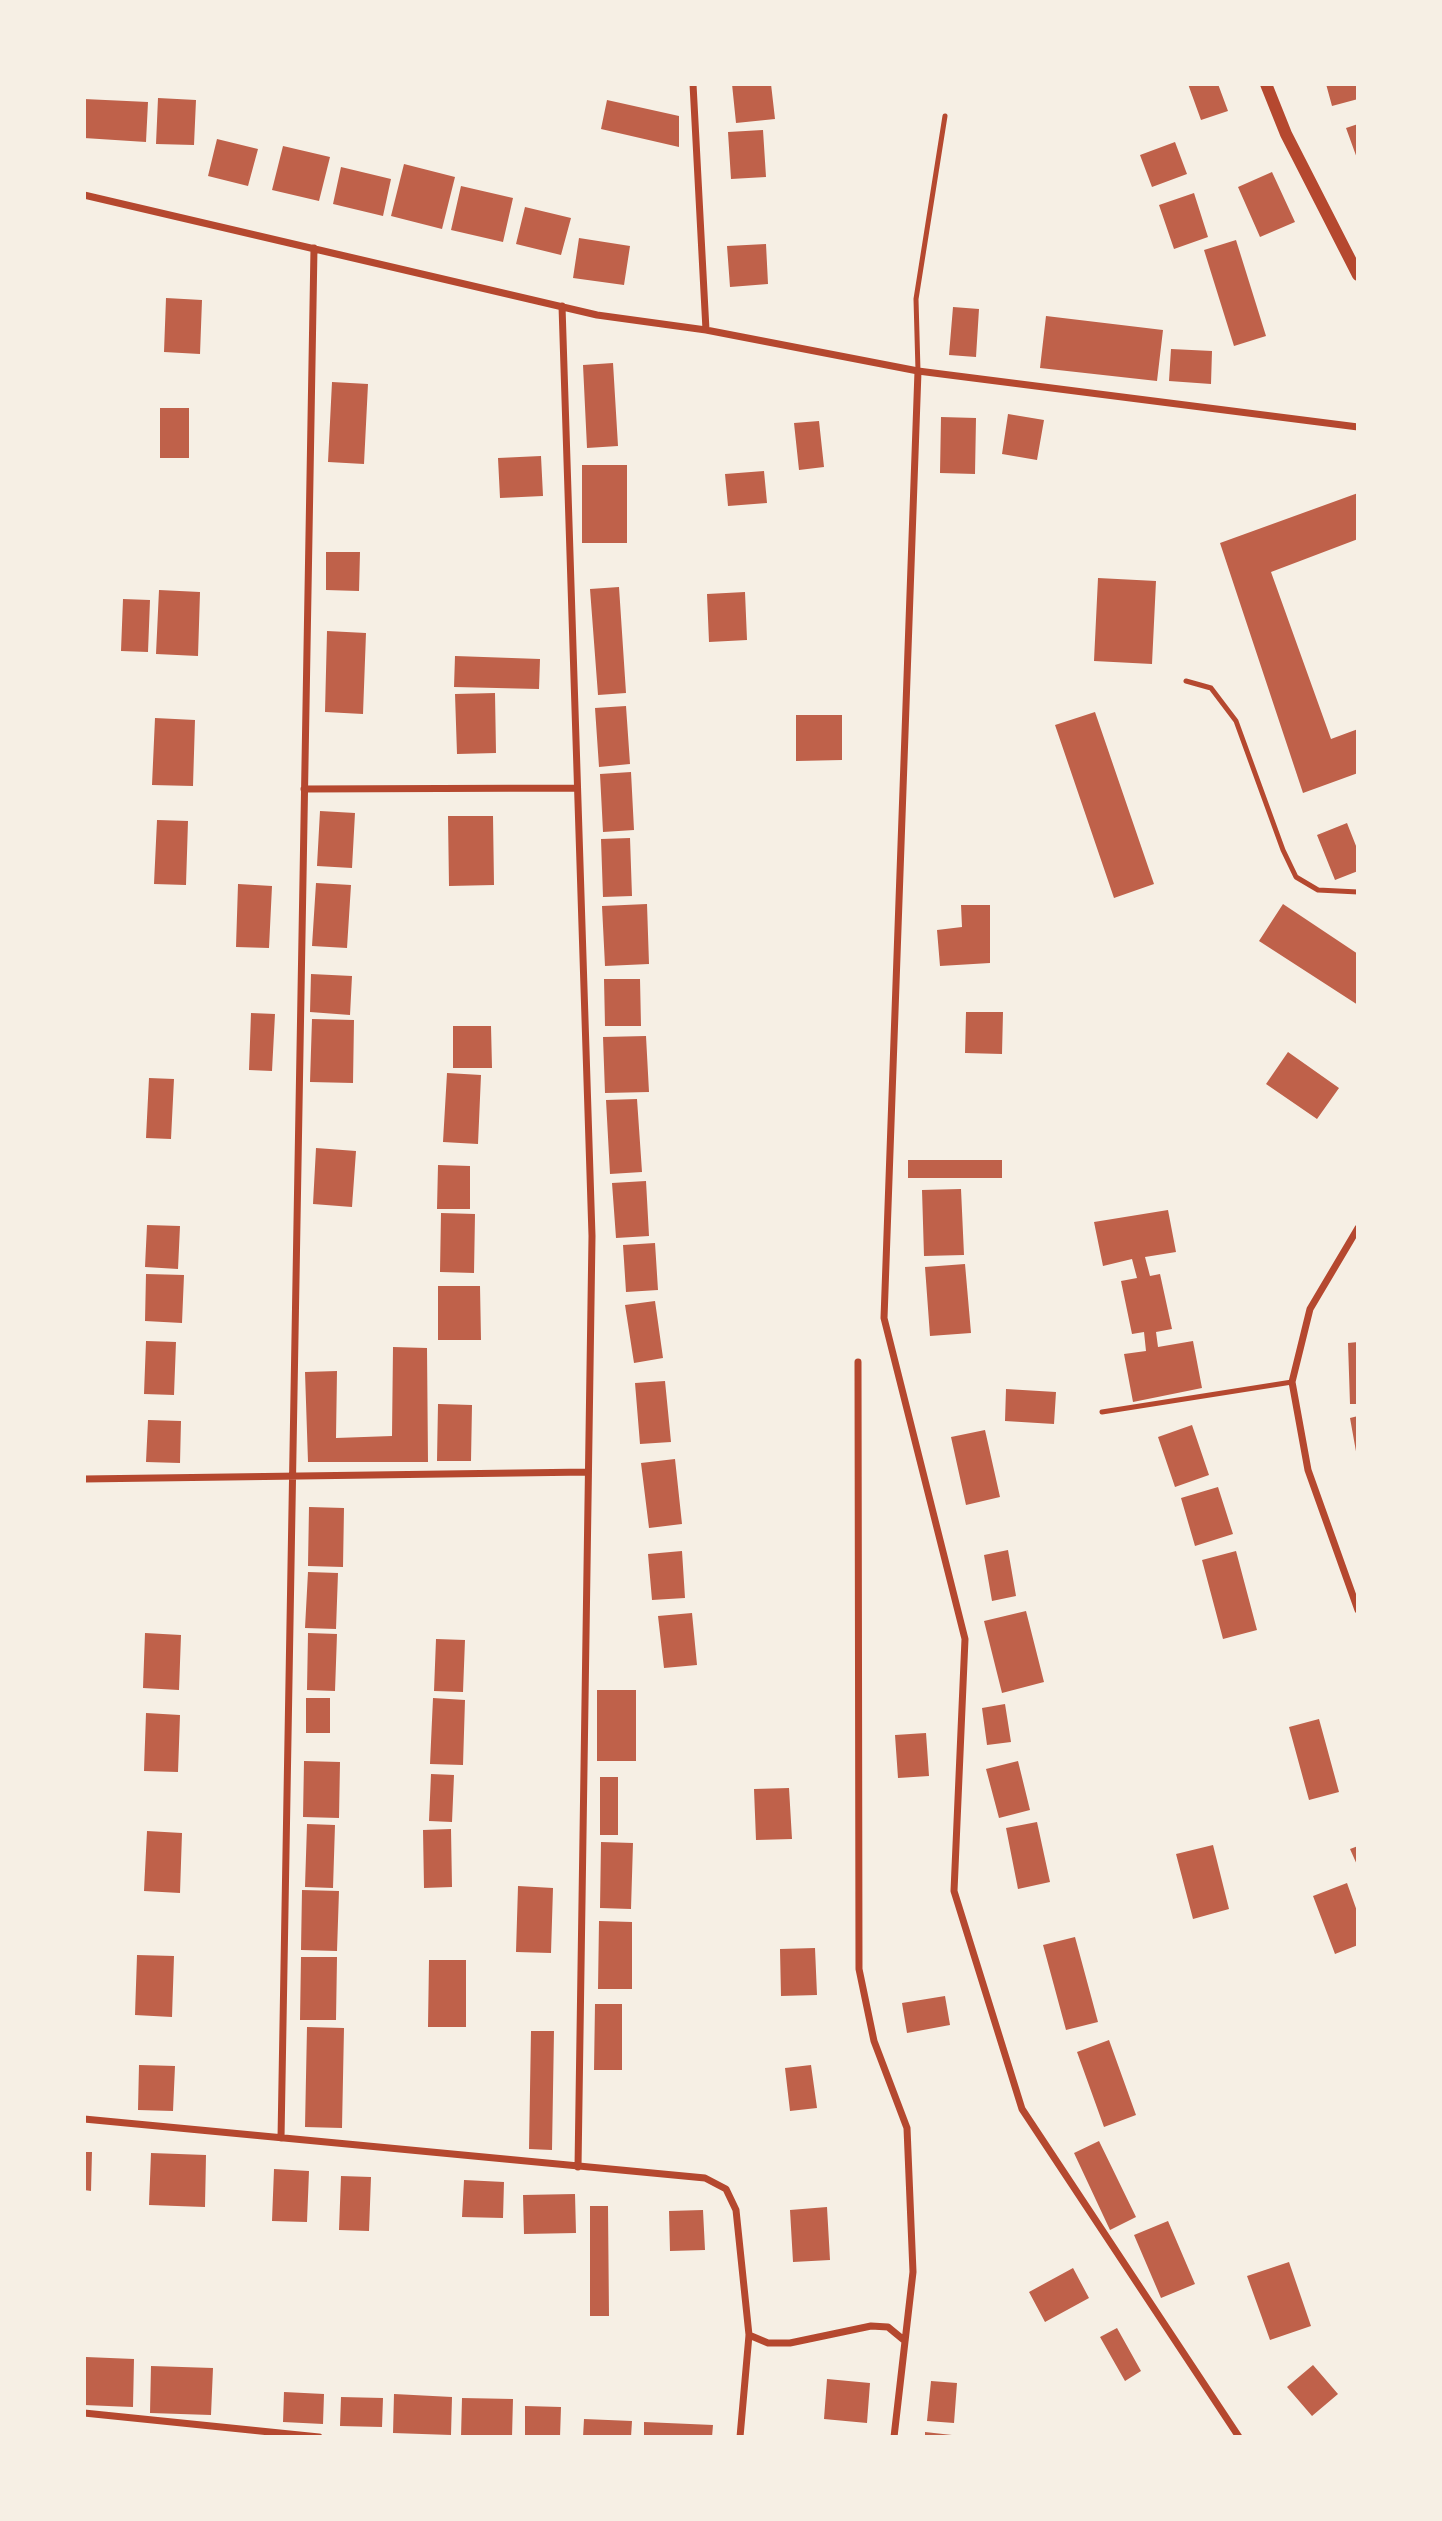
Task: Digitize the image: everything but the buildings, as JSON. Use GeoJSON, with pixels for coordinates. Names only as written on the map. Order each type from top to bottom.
{"type":"FeatureCollection","features":[{"type":"Feature","properties":{"kind":"street"},"geometry":{"type":"LineString","coordinates":[[693,84],[706,330]]}},
{"type":"Feature","properties":{"kind":"street"},"geometry":{"type":"LineString","coordinates":[[1266,84],[1286,134],[1358,275]]}},
{"type":"Feature","properties":{"kind":"street"},"geometry":{"type":"LineString","coordinates":[[84,195],[597,314],[706,330],[918,371],[1358,427]]}},
{"type":"Feature","properties":{"kind":"street"},"geometry":{"type":"LineString","coordinates":[[281,2138],[314,248]]}},
{"type":"Feature","properties":{"kind":"street"},"geometry":{"type":"LineString","coordinates":[[562,306],[592,1236],[578,2167]]}},
{"type":"Feature","properties":{"kind":"street"},"geometry":{"type":"LineString","coordinates":[[918,371],[884,1318],[965,1639],[954,1891],[1022,2109],[1239,2437]]}},
{"type":"Feature","properties":{"kind":"street"},"geometry":{"type":"LineString","coordinates":[[304,789],[577,789]]}},
{"type":"Feature","properties":{"kind":"street"},"geometry":{"type":"LineString","coordinates":[[1358,1228],[1310,1309],[1292,1382],[1308,1470],[1358,1610]]}},
{"type":"Feature","properties":{"kind":"street"},"geometry":{"type":"LineString","coordinates":[[858,1362],[859,1969],[874,2041],[907,2128],[913,2272],[894,2437]]}},
{"type":"Feature","properties":{"kind":"street"},"geometry":{"type":"LineString","coordinates":[[84,1479],[588,1472]]}},
{"type":"Feature","properties":{"kind":"street"},"geometry":{"type":"LineString","coordinates":[[84,2119],[705,2178],[726,2189],[736,2210],[749,2335],[740,2437]]}},
{"type":"Feature","properties":{"kind":"street"},"geometry":{"type":"LineString","coordinates":[[749,2335],[768,2343],[790,2343],[871,2326],[888,2327],[905,2341]]}},
{"type":"Feature","properties":{"kind":"street"},"geometry":{"type":"LineString","coordinates":[[84,2413],[318,2437]]}},
{"type":"Feature","properties":{"kind":"lane"},"geometry":{"type":"LineString","coordinates":[[918,371],[916,299],[945,116]]}},
{"type":"Feature","properties":{"kind":"lane"},"geometry":{"type":"LineString","coordinates":[[1186,681],[1211,688],[1236,721],[1283,850],[1296,877],[1318,890],[1358,892]]}},
{"type":"Feature","properties":{"kind":"lane"},"geometry":{"type":"LineString","coordinates":[[1102,1412],[1292,1382]]}}]}
